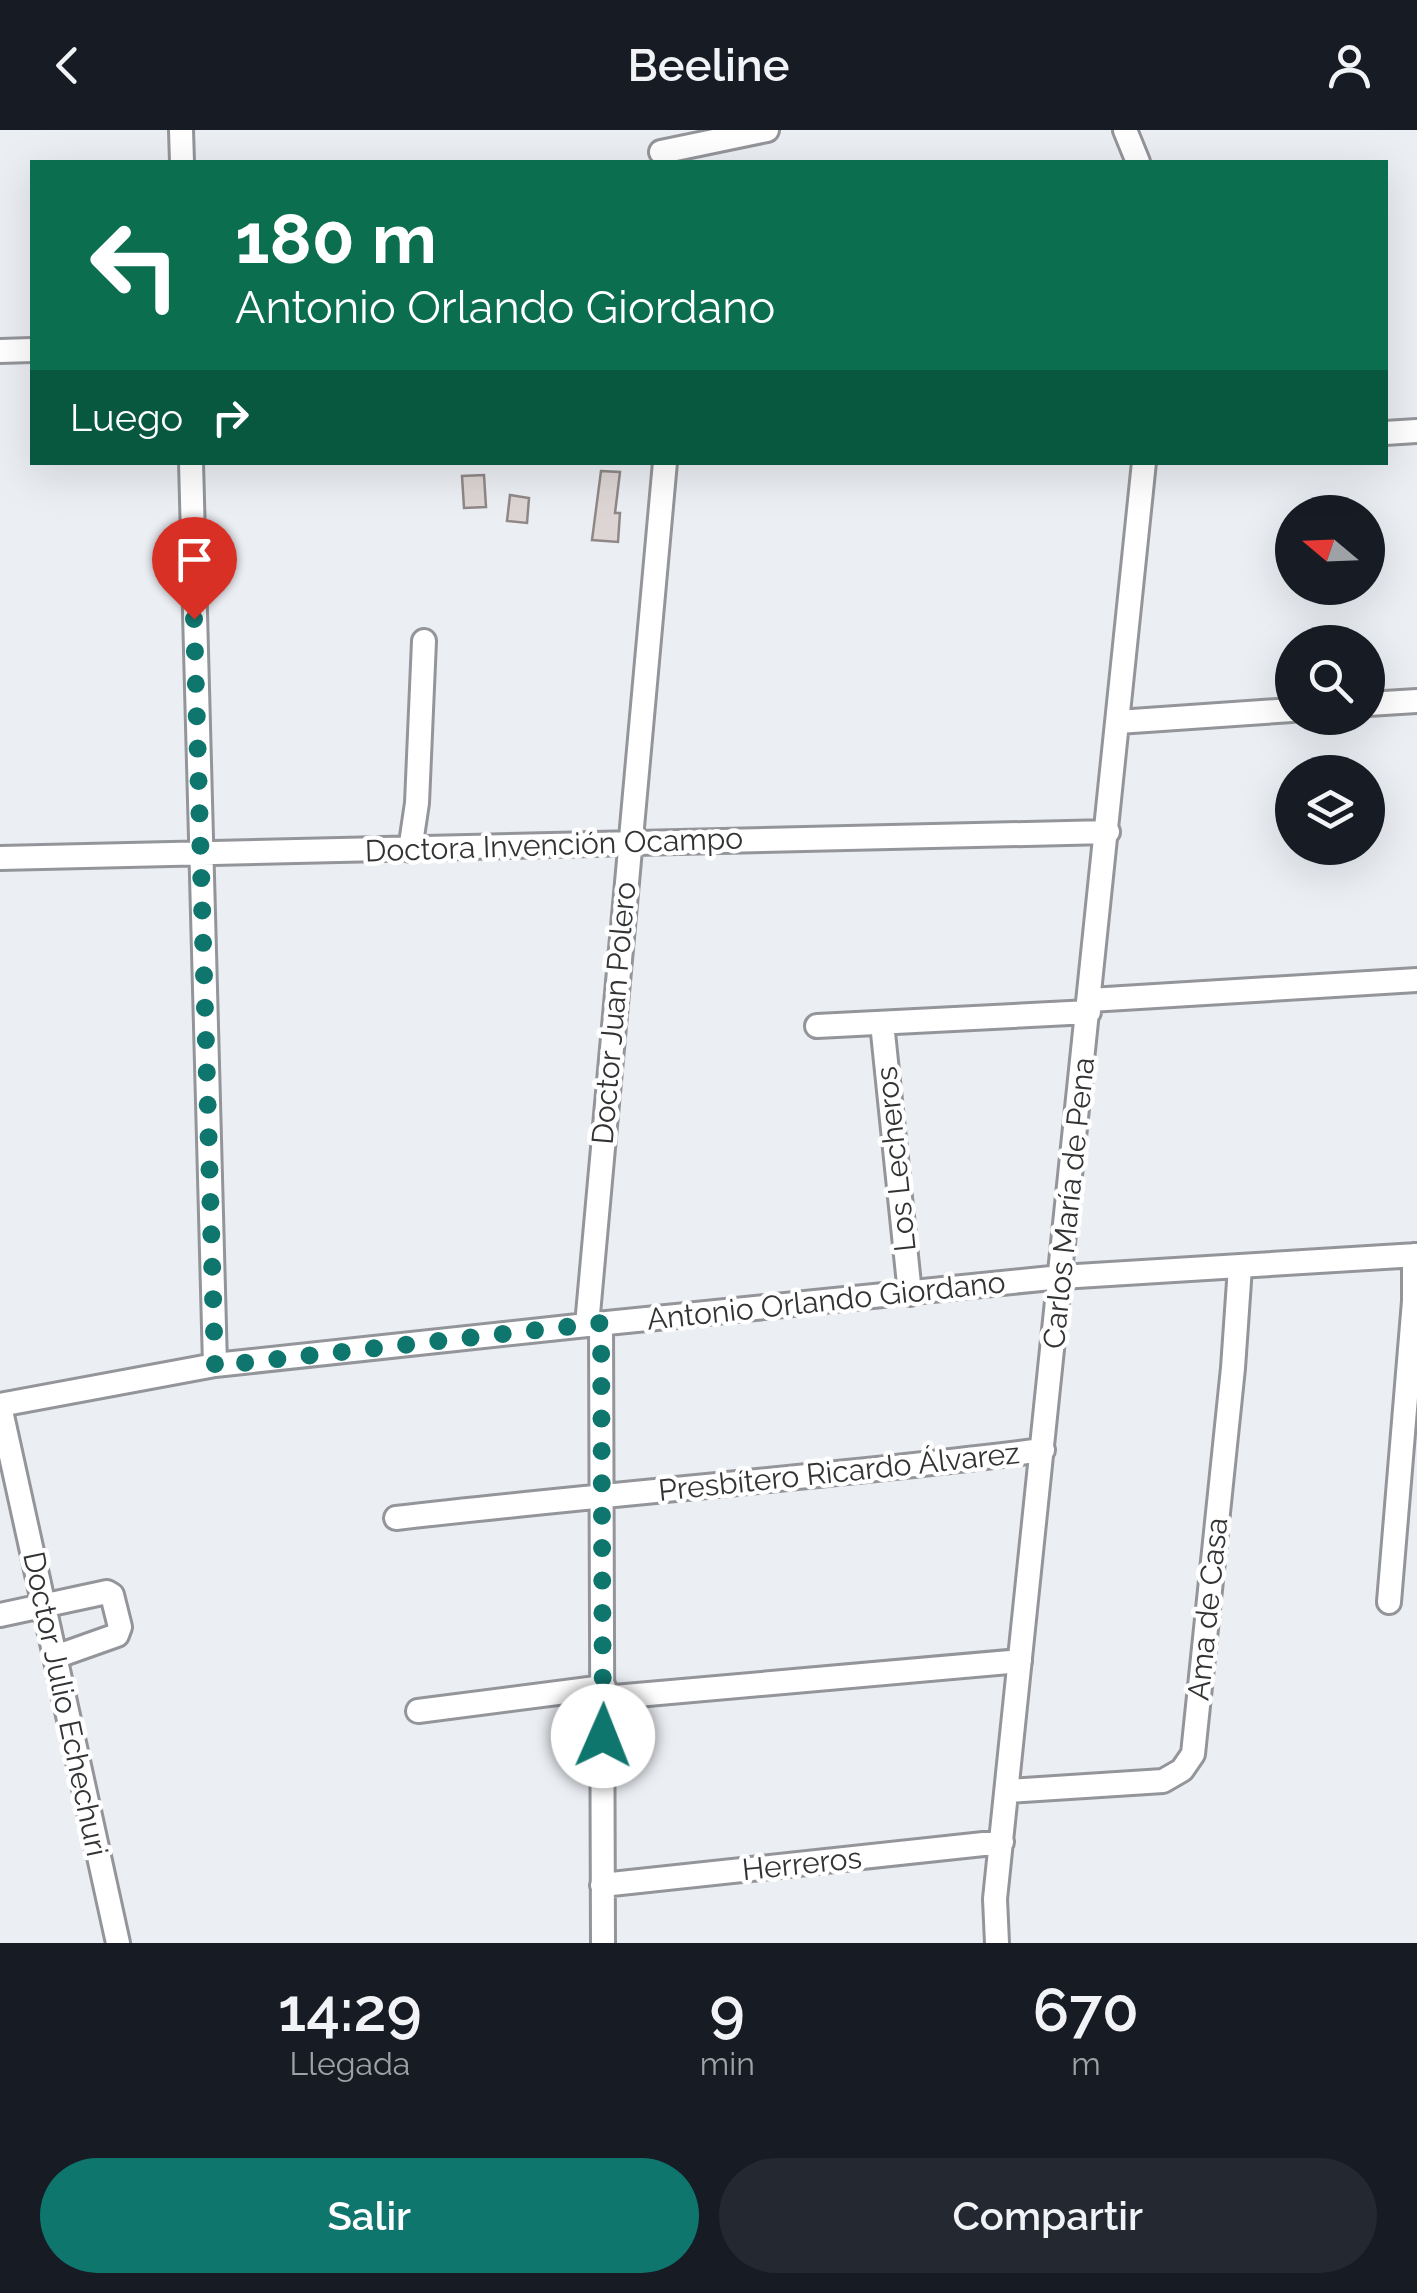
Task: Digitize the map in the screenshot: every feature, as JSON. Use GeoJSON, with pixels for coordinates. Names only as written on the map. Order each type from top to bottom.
{"type":"FeatureCollection","features":[{"type":"Feature","properties":{"kind":"street"},"geometry":{"type":"LineString","coordinates":[[181,130],[182,160]]}},
{"type":"Feature","properties":{"kind":"street"},"geometry":{"type":"LineString","coordinates":[[660,148],[767,130]]}},
{"type":"Feature","properties":{"kind":"street"},"geometry":{"type":"LineString","coordinates":[[1125,130],[1137,160]]}},
{"type":"Feature","properties":{"kind":"street"},"geometry":{"type":"LineString","coordinates":[[0,351],[30,350]]}},
{"type":"Feature","properties":{"kind":"street"},"geometry":{"type":"LineString","coordinates":[[1388,433],[1417,431]]}},
{"type":"Feature","properties":{"kind":"street"},"geometry":{"type":"LineString","coordinates":[[190,465],[215,1366]]}},
{"type":"Feature","properties":{"kind":"street","name":"Doctor Juan Polero"},"geometry":{"type":"LineString","coordinates":[[603,1943],[602,1494],[594,1324],[629,843],[665,465]]}},
{"type":"Feature","properties":{"kind":"street","name":"Carlos María de Pena"},"geometry":{"type":"LineString","coordinates":[[997,1943],[995,1899],[1144,465]]}},
{"type":"Feature","properties":{"kind":"street"},"geometry":{"type":"LineString","coordinates":[[410,850],[417,803],[424,641]]}},
{"type":"Feature","properties":{"kind":"street"},"geometry":{"type":"LineString","coordinates":[[1385,703],[1417,701]]}},
{"type":"Feature","properties":{"kind":"street"},"geometry":{"type":"LineString","coordinates":[[1118,722],[1275,711]]}},
{"type":"Feature","properties":{"kind":"street","name":"Doctora Invención Ocampo"},"geometry":{"type":"LineString","coordinates":[[0,858],[1108,832]]}},
{"type":"Feature","properties":{"kind":"street"},"geometry":{"type":"LineString","coordinates":[[817,1026],[1417,980]]}},
{"type":"Feature","properties":{"kind":"street","name":"Los Lecheros"},"geometry":{"type":"LineString","coordinates":[[882,1023],[910,1294]]}},
{"type":"Feature","properties":{"kind":"street"},"geometry":{"type":"LineString","coordinates":[[1389,1602],[1415,1255]]}},
{"type":"Feature","properties":{"kind":"street","name":"Antonio Orlando Giordano"},"geometry":{"type":"LineString","coordinates":[[0,1406],[215,1366],[594,1324],[1061,1276],[1415,1255]]}},
{"type":"Feature","properties":{"kind":"street","name":"Ama de Casa"},"geometry":{"type":"LineString","coordinates":[[1007,1791],[1164,1781],[1182,1770],[1193,1754],[1234,1368],[1240,1267]]}},
{"type":"Feature","properties":{"kind":"street","name":"Doctor Julio Echechuri"},"geometry":{"type":"LineString","coordinates":[[0,1406],[118,1943]]}},
{"type":"Feature","properties":{"kind":"street","name":"Presbítero Ricardo Álvarez"},"geometry":{"type":"LineString","coordinates":[[396,1518],[602,1494],[841,1475],[1044,1450]]}},
{"type":"Feature","properties":{"kind":"street"},"geometry":{"type":"LineString","coordinates":[[0,1615],[107,1592],[114,1599],[120,1627],[115,1638],[55,1658]]}},
{"type":"Feature","properties":{"kind":"street"},"geometry":{"type":"LineString","coordinates":[[418,1711],[1020,1661]]}},
{"type":"Feature","properties":{"kind":"street","name":"Herreros"},"geometry":{"type":"LineString","coordinates":[[602,1886],[1002,1842]]}},
{"type":"Feature","properties":{"kind":"building"},"geometry":{"type":"Polygon","coordinates":[[[601,471],[620,472],[615,513],[620,513],[618,542],[592,540],[601,471]]]}},
{"type":"Feature","properties":{"kind":"building"},"geometry":{"type":"Polygon","coordinates":[[[484,475],[486,507],[464,508],[462,476],[484,475]]]}},
{"type":"Feature","properties":{"kind":"building"},"geometry":{"type":"Polygon","coordinates":[[[510,495],[529,498],[527,523],[507,521],[510,495]]]}},
{"type":"Feature","properties":{"kind":"route"},"geometry":{"type":"LineString","coordinates":[[194,619],[215,1366],[601,1323],[603,1736]]}}]}
